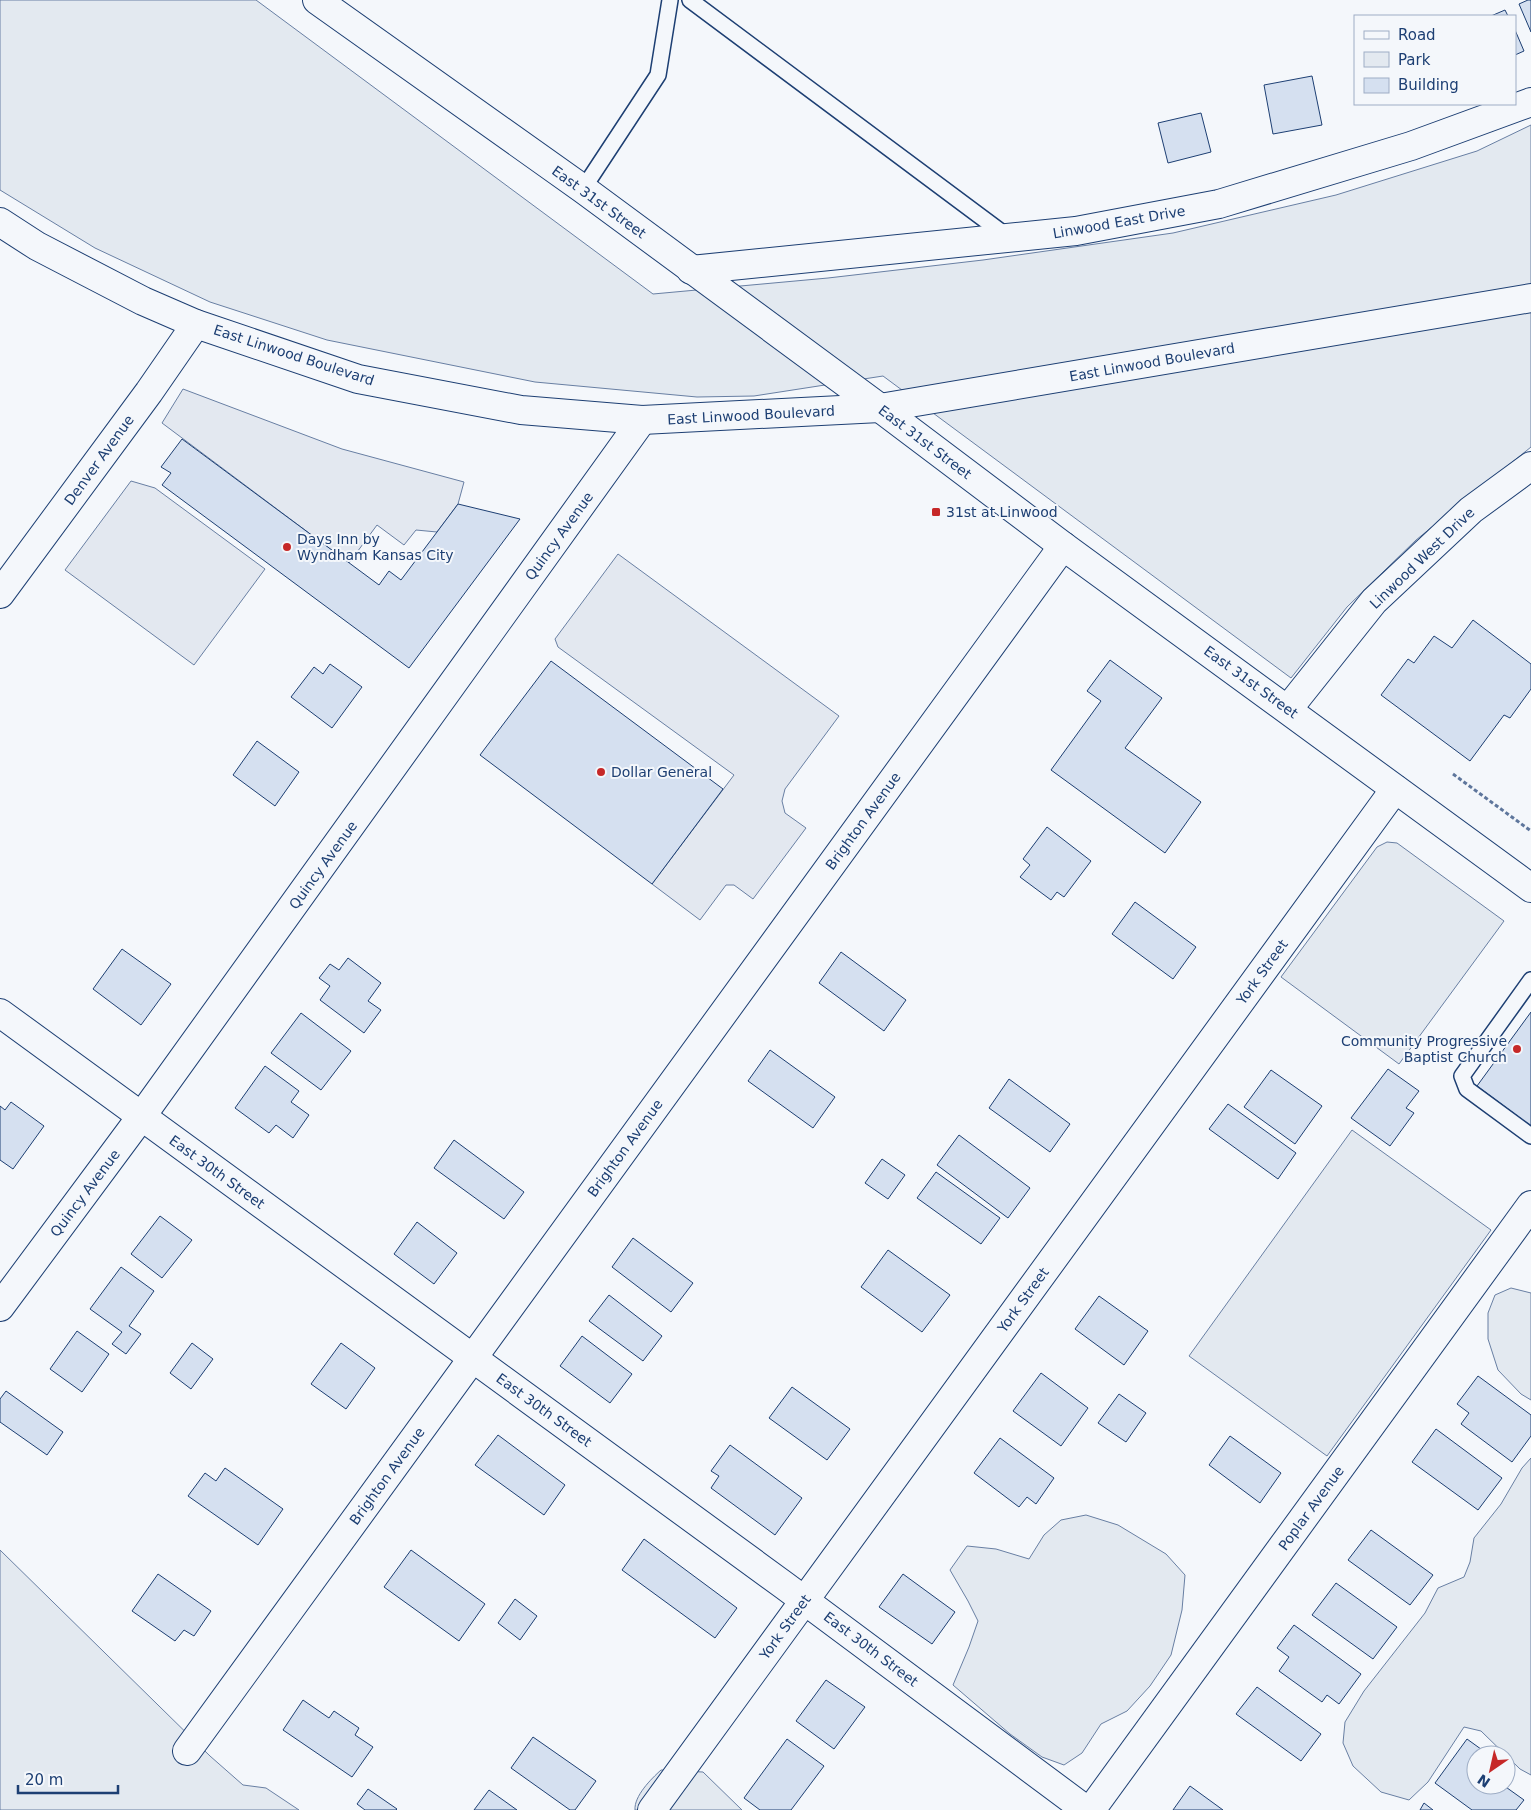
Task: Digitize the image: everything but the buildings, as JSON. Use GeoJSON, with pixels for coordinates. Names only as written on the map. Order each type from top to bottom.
{"type":"FeatureCollection","features":[{"type":"Feature","properties":{"kind":"street","name":"East 31st Street"},"geometry":{"type":"LineString","coordinates":[[317,0],[583,189],[880,408],[1063,546],[1531,888]]}},
{"type":"Feature","properties":{"kind":"street","name":"Linwood East Drive"},"geometry":{"type":"LineString","coordinates":[[691,270],[1076,231],[1219,204],[1411,146],[1531,102]]}},
{"type":"Feature","properties":{"kind":"street","name":"East Linwood Boulevard"},"geometry":{"type":"LineString","coordinates":[[0,222],[37,246],[144,301],[196,324],[358,379],[521,410],[642,420],[880,408],[1531,298]]}},
{"type":"Feature","properties":{"kind":"street","name":"Denver Avenue"},"geometry":{"type":"LineString","coordinates":[[0,594],[149,392],[196,324]]}},
{"type":"Feature","properties":{"kind":"street","name":"Quincy Avenue"},"geometry":{"type":"LineString","coordinates":[[0,1307],[141,1117],[642,420]]}},
{"type":"Feature","properties":{"kind":"street","name":"Linwood West Drive"},"geometry":{"type":"LineString","coordinates":[[1288,709],[1374,601],[1471,510],[1531,466]]}},
{"type":"Feature","properties":{"kind":"street","name":"Brighton Avenue"},"geometry":{"type":"LineString","coordinates":[[187,1751],[1063,546]]}},
{"type":"Feature","properties":{"kind":"street","name":"York Street"},"geometry":{"type":"LineString","coordinates":[[652,1810],[1395,789]]}},
{"type":"Feature","properties":{"kind":"street","name":"East 30th Street"},"geometry":{"type":"LineString","coordinates":[[0,1013],[805,1600],[1086,1810]]}},
{"type":"Feature","properties":{"kind":"street","name":"Poplar Avenue"},"geometry":{"type":"LineString","coordinates":[[1091,1810],[1531,1205]]}},
{"type":"Feature","properties":{"kind":"lane"},"geometry":{"type":"LineString","coordinates":[[583,189],[658,75],[670,0]]}},
{"type":"Feature","properties":{"kind":"lane"},"geometry":{"type":"LineString","coordinates":[[690,0],[1010,238]]}},
{"type":"Feature","properties":{"kind":"lane"},"geometry":{"type":"LineString","coordinates":[[1531,980],[1462,1076],[1467,1089],[1531,1136]]}},
{"type":"Feature","properties":{"kind":"path"},"geometry":{"type":"LineString","coordinates":[[1453,774],[1531,831]]}},
{"type":"Feature","properties":{"kind":"green space"},"geometry":{"type":"Polygon","coordinates":[[[0,0],[256,0],[653,294],[828,278],[983,260],[1173,233],[1336,195],[1477,151],[1531,125],[1531,447],[1416,540],[1347,607],[1291,678],[883,376],[754,396],[697,397],[535,382],[327,340],[210,302],[95,248],[0,190],[0,0]]]}},
{"type":"Feature","properties":{"kind":"green space"},"geometry":{"type":"Polygon","coordinates":[[[1387,842],[1397,843],[1504,921],[1399,1064],[1281,977],[1377,847],[1387,842]]]}},
{"type":"Feature","properties":{"kind":"green space"},"geometry":{"type":"Polygon","coordinates":[[[1352,1130],[1491,1230],[1327,1456],[1189,1356],[1352,1130]]]}},
{"type":"Feature","properties":{"kind":"green space"},"geometry":{"type":"Polygon","coordinates":[[[1511,1288],[1531,1293],[1531,1400],[1521,1394],[1498,1370],[1488,1339],[1488,1313],[1495,1295],[1511,1288]]]}},
{"type":"Feature","properties":{"kind":"green space"},"geometry":{"type":"Polygon","coordinates":[[[1531,1458],[1531,1775],[1516,1765],[1516,1745],[1495,1745],[1481,1731],[1464,1727],[1428,1782],[1409,1800],[1381,1792],[1353,1766],[1343,1743],[1345,1722],[1364,1691],[1425,1613],[1438,1588],[1464,1577],[1470,1562],[1474,1538],[1501,1504],[1522,1468],[1531,1458]]]}},
{"type":"Feature","properties":{"kind":"green space"},"geometry":{"type":"Polygon","coordinates":[[[1086,1515],[1118,1525],[1166,1554],[1185,1575],[1182,1610],[1171,1655],[1150,1686],[1127,1711],[1101,1724],[1082,1753],[1064,1765],[1042,1757],[1010,1734],[953,1685],[978,1621],[950,1570],[967,1546],[996,1549],[1029,1559],[1044,1535],[1061,1520],[1086,1515]]]}},
{"type":"Feature","properties":{"kind":"green space"},"geometry":{"type":"Polygon","coordinates":[[[0,1550],[210,1756],[243,1785],[266,1788],[299,1810],[0,1810],[0,1550]]]}},
{"type":"Feature","properties":{"kind":"green space"},"geometry":{"type":"Polygon","coordinates":[[[661,1770],[703,1772],[742,1810],[635,1810],[640,1794],[661,1770]]]}},
{"type":"Feature","properties":{"kind":"shaded area"},"geometry":{"type":"Polygon","coordinates":[[[183,389],[342,449],[464,482],[458,504],[437,532],[416,530],[404,545],[377,525],[349,563],[162,423],[183,389]]]}},
{"type":"Feature","properties":{"kind":"shaded area"},"geometry":{"type":"Polygon","coordinates":[[[131,481],[155,488],[265,569],[194,665],[65,570],[131,481]]]}},
{"type":"Feature","properties":{"kind":"shaded area"},"geometry":{"type":"Polygon","coordinates":[[[618,554],[839,716],[785,789],[782,801],[785,813],[806,828],[753,899],[734,885],[726,885],[700,920],[652,884],[734,775],[558,647],[555,639],[618,554]]]}},
{"type":"Feature","properties":{"kind":"place","name":"31st at Linwood"},"geometry":{"type":"Point","coordinates":[936,512]}},
{"type":"Feature","properties":{"kind":"place","name":"Days Inn by Wyndham Kansas City"},"geometry":{"type":"Point","coordinates":[287,547]}},
{"type":"Feature","properties":{"kind":"place","name":"Dollar General"},"geometry":{"type":"Point","coordinates":[601,772]}},
{"type":"Feature","properties":{"kind":"place","name":"Community Progressive Baptist Church"},"geometry":{"type":"Point","coordinates":[1517,1049]}}]}
